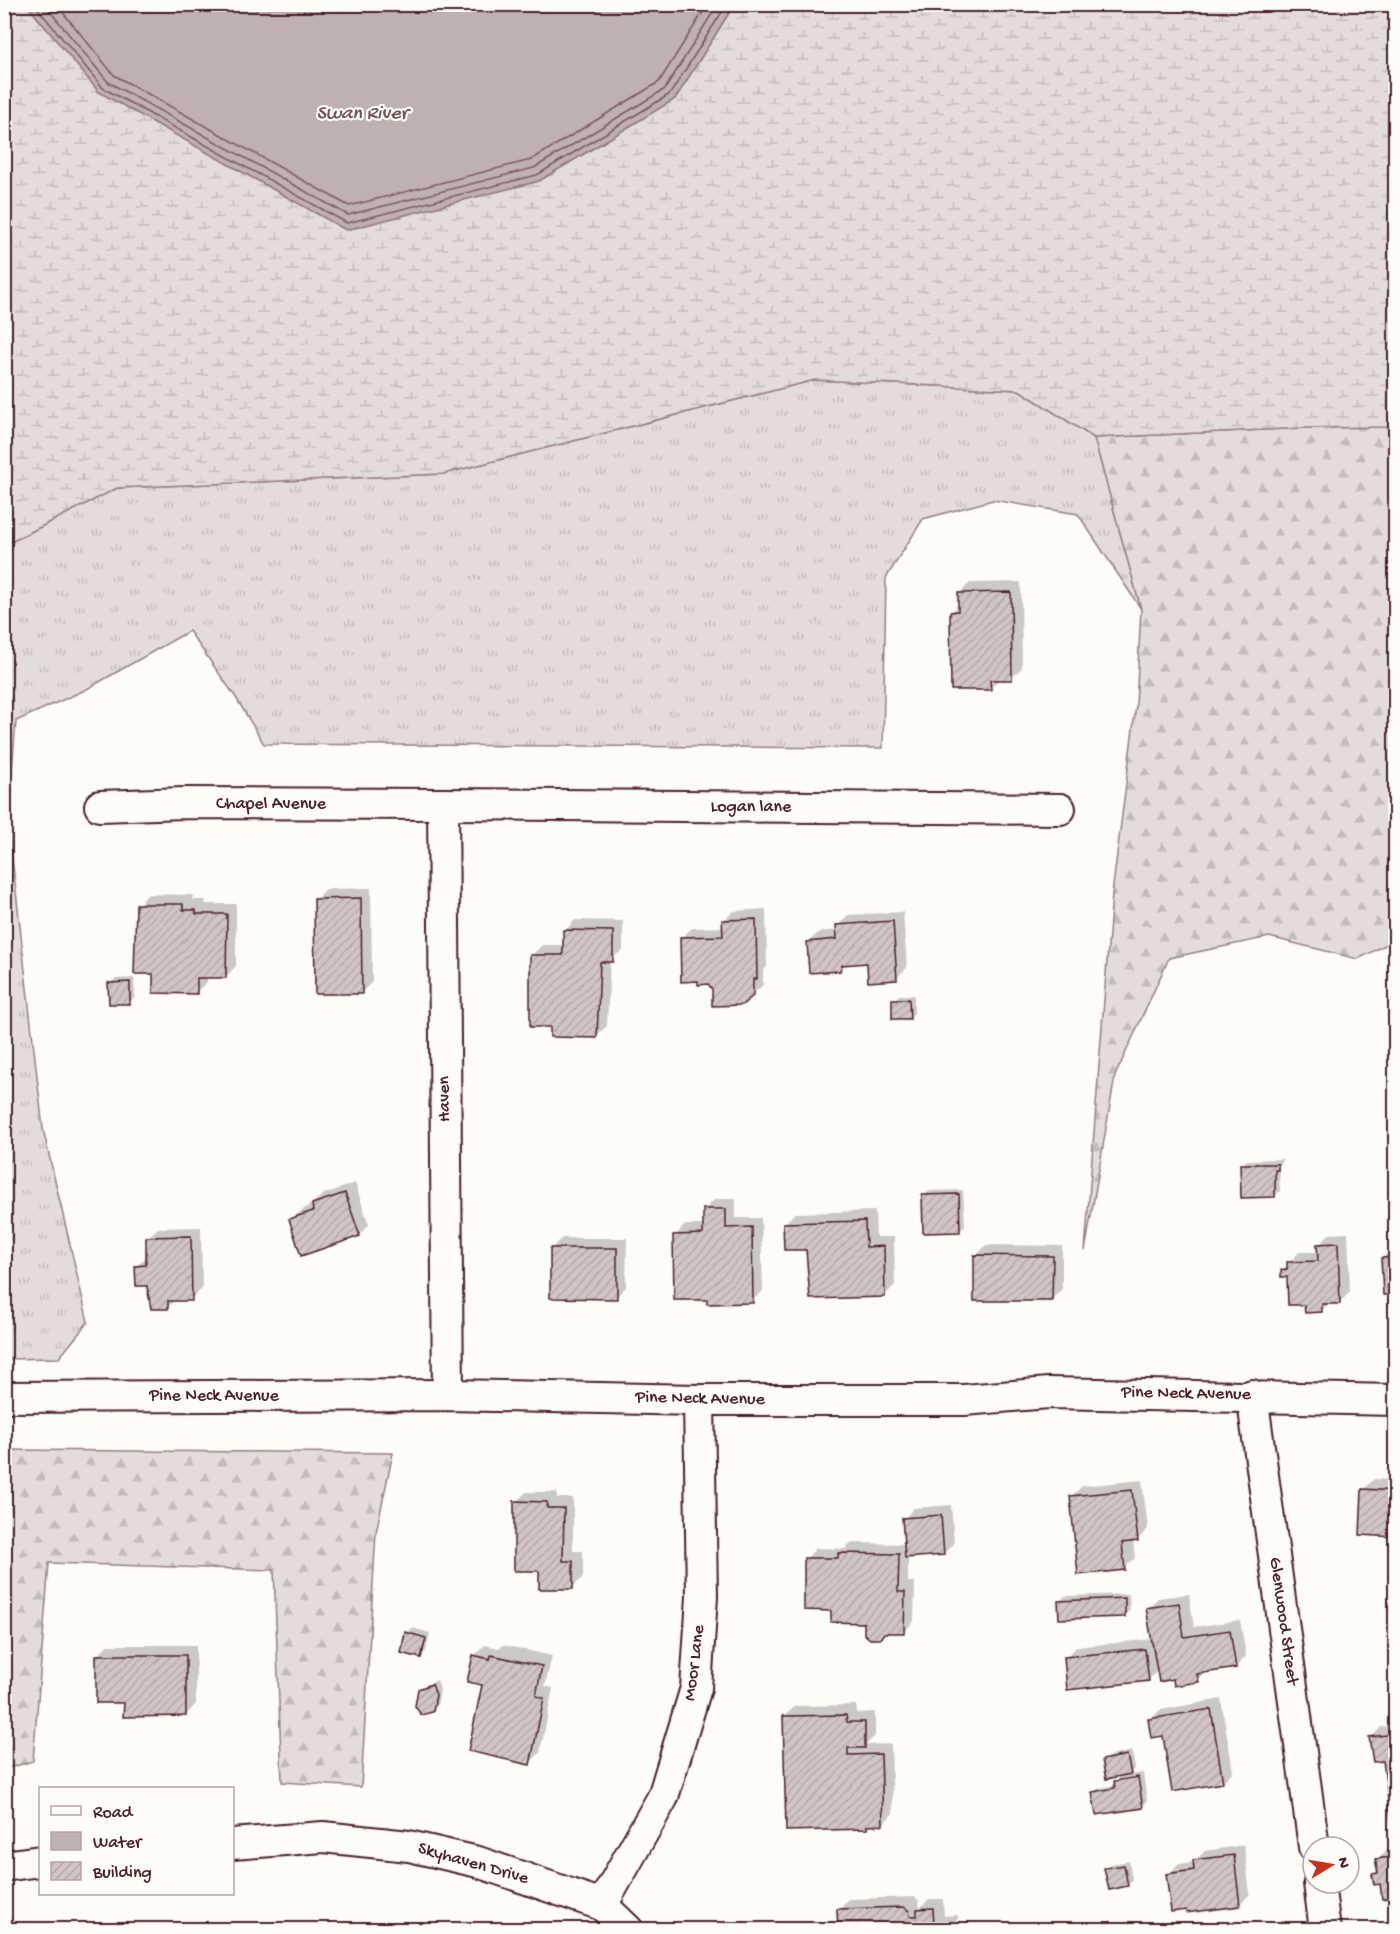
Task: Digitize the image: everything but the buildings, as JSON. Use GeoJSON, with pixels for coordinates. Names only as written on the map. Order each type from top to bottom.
{"type":"FeatureCollection","features":[{"type":"Feature","properties":{"kind":"street","name":"Chapel Avenue"},"geometry":{"type":"LineString","coordinates":[[100,806],[184,803],[443,804]]}},
{"type":"Feature","properties":{"kind":"street","name":"Logan lane"},"geometry":{"type":"LineString","coordinates":[[443,804],[1060,809]]}},
{"type":"Feature","properties":{"kind":"street","name":"Haven"},"geometry":{"type":"LineString","coordinates":[[443,804],[448,1395]]}},
{"type":"Feature","properties":{"kind":"street","name":"Pine Neck Avenue"},"geometry":{"type":"LineString","coordinates":[[4,1397],[448,1395],[699,1400],[964,1400],[1049,1393],[1252,1395],[1395,1400]]}},
{"type":"Feature","properties":{"kind":"street","name":"Glenwood Street"},"geometry":{"type":"LineString","coordinates":[[1252,1395],[1312,1835]]}},
{"type":"Feature","properties":{"kind":"street","name":"Moor Lane"},"geometry":{"type":"LineString","coordinates":[[602,1905],[663,1797],[696,1688],[702,1597],[699,1400]]}},
{"type":"Feature","properties":{"kind":"street","name":"Skyhaven Drive"},"geometry":{"type":"LineString","coordinates":[[234,1844],[323,1838],[409,1846],[477,1862],[602,1905],[628,1929]]}},
{"type":"Feature","properties":{"kind":"street"},"geometry":{"type":"LineString","coordinates":[[4,1866],[39,1861]]}},
{"type":"Feature","properties":{"kind":"street"},"geometry":{"type":"LineString","coordinates":[[1320,1895],[1325,1929]]}},
{"type":"Feature","properties":{"kind":"green space"},"geometry":{"type":"Polygon","coordinates":[[[5,5],[27,5],[99,92],[346,230],[539,181],[675,99],[734,5],[1395,5],[1395,427],[1307,428],[1094,438],[1019,390],[815,380],[443,474],[117,488],[5,545],[5,5]]]}},
{"type":"Feature","properties":{"kind":"green space"},"geometry":{"type":"Polygon","coordinates":[[[815,380],[1019,390],[1094,438],[1141,609],[1078,514],[993,500],[923,519],[886,578],[883,748],[264,744],[235,696],[189,631],[87,689],[16,721],[8,821],[43,1129],[88,1322],[59,1358],[5,1359],[5,545],[117,488],[443,474],[815,380]]]}},
{"type":"Feature","properties":{"kind":"green space"},"geometry":{"type":"Polygon","coordinates":[[[1395,427],[1395,940],[1358,959],[1269,937],[1169,958],[1115,1076],[1085,1251],[1112,894],[1136,705],[1141,609],[1094,438],[1307,428],[1395,427]]]}},
{"type":"Feature","properties":{"kind":"green space"},"geometry":{"type":"Polygon","coordinates":[[[5,1450],[393,1453],[376,1532],[361,1787],[282,1782],[274,1570],[49,1563],[33,1761],[5,1769],[5,1450]]]}},
{"type":"Feature","properties":{"kind":"water","name":"Swan River"},"geometry":{"type":"Polygon","coordinates":[[[27,5],[734,5],[675,99],[539,181],[346,230],[99,92],[27,5]]]}}]}
